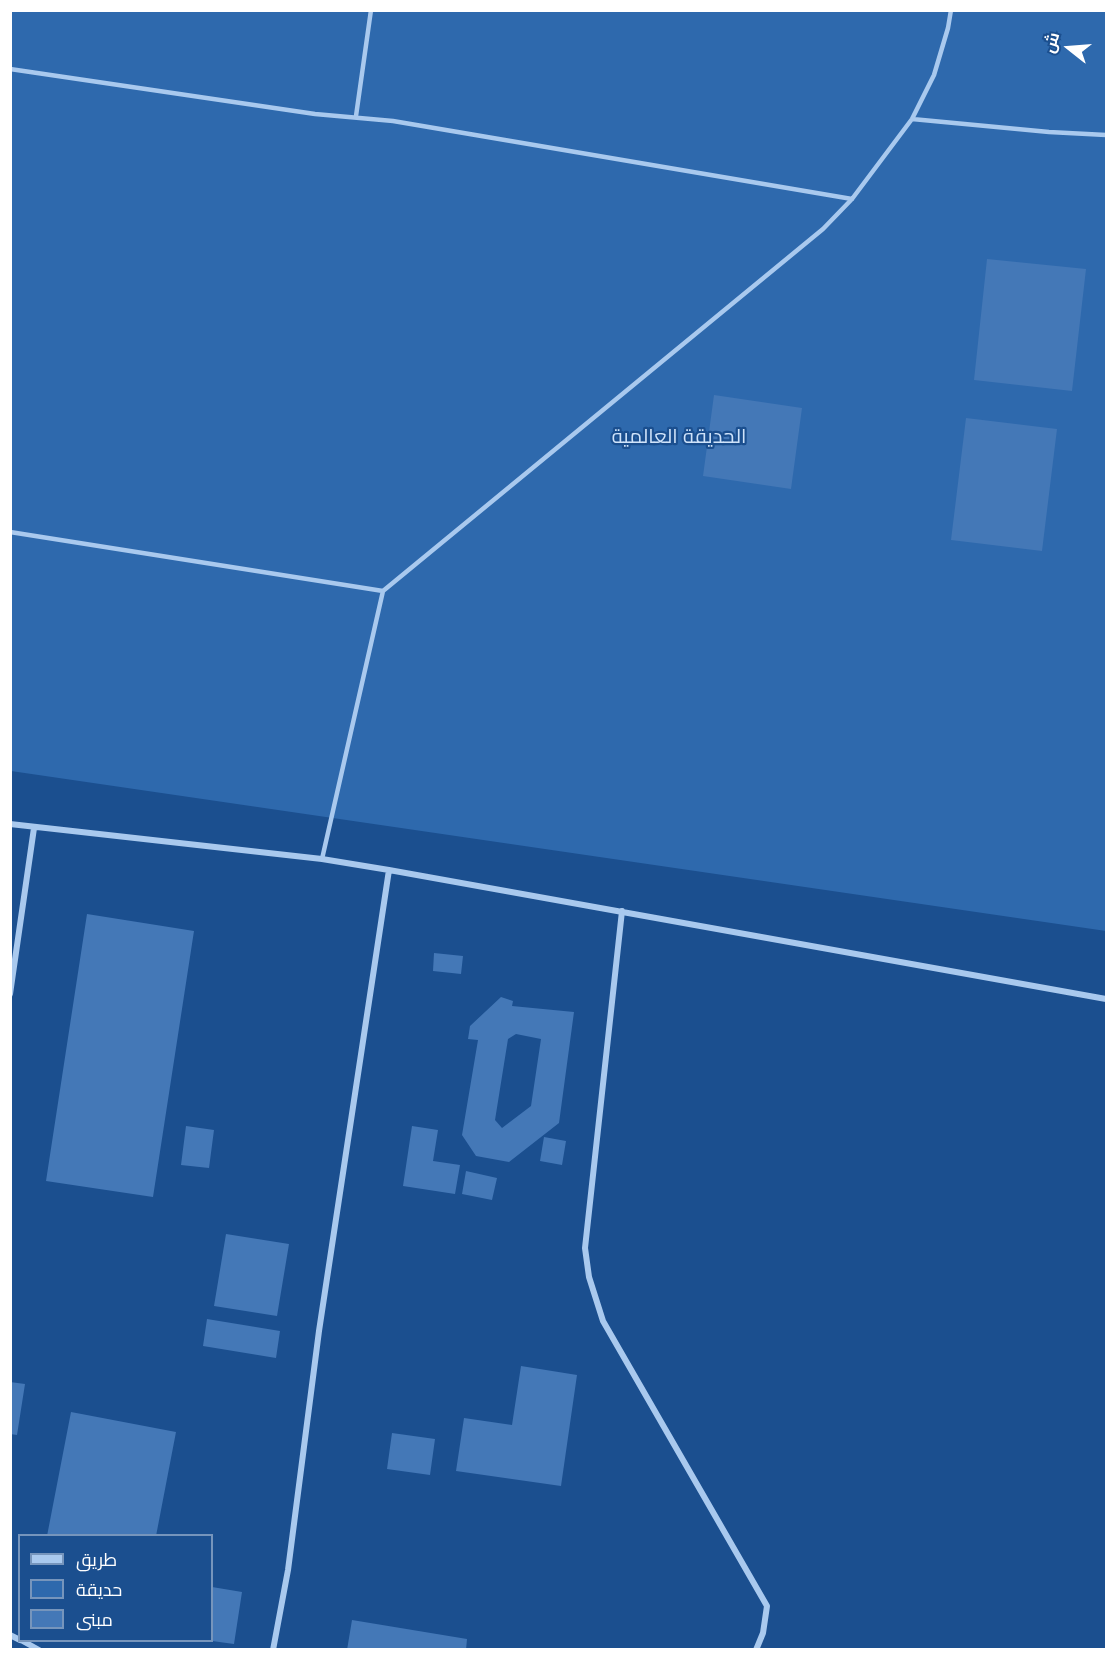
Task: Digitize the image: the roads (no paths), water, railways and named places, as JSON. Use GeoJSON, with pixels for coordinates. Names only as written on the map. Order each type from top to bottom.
{"type":"FeatureCollection","features":[{"type":"Feature","properties":{"kind":"street"},"geometry":{"type":"LineString","coordinates":[[10,824],[322,859],[1107,999]]}},
{"type":"Feature","properties":{"kind":"street"},"geometry":{"type":"LineString","coordinates":[[10,994],[34,828]]}},
{"type":"Feature","properties":{"kind":"street"},"geometry":{"type":"LineString","coordinates":[[273,1650],[288,1570],[319,1331],[389,870]]}},
{"type":"Feature","properties":{"kind":"street"},"geometry":{"type":"LineString","coordinates":[[622,911],[585,1248],[589,1278],[603,1321],[767,1606],[763,1633],[756,1650]]}},
{"type":"Feature","properties":{"kind":"street"},"geometry":{"type":"LineString","coordinates":[[24,1642],[39,1650]]}},
{"type":"Feature","properties":{"kind":"lane"},"geometry":{"type":"LineString","coordinates":[[356,116],[371,10]]}},
{"type":"Feature","properties":{"kind":"lane"},"geometry":{"type":"LineString","coordinates":[[322,859],[382,591],[814,236],[852,199],[912,119],[934,75],[951,10]]}},
{"type":"Feature","properties":{"kind":"lane"},"geometry":{"type":"LineString","coordinates":[[10,69],[315,114],[356,116],[852,199]]}},
{"type":"Feature","properties":{"kind":"lane"},"geometry":{"type":"LineString","coordinates":[[912,119],[1107,135]]}},
{"type":"Feature","properties":{"kind":"lane"},"geometry":{"type":"LineString","coordinates":[[10,532],[382,591]]}},
{"type":"Feature","properties":{"kind":"park label","name":"الحديقة العالمية"},"geometry":{"type":"Point","coordinates":[679,437]}}]}
